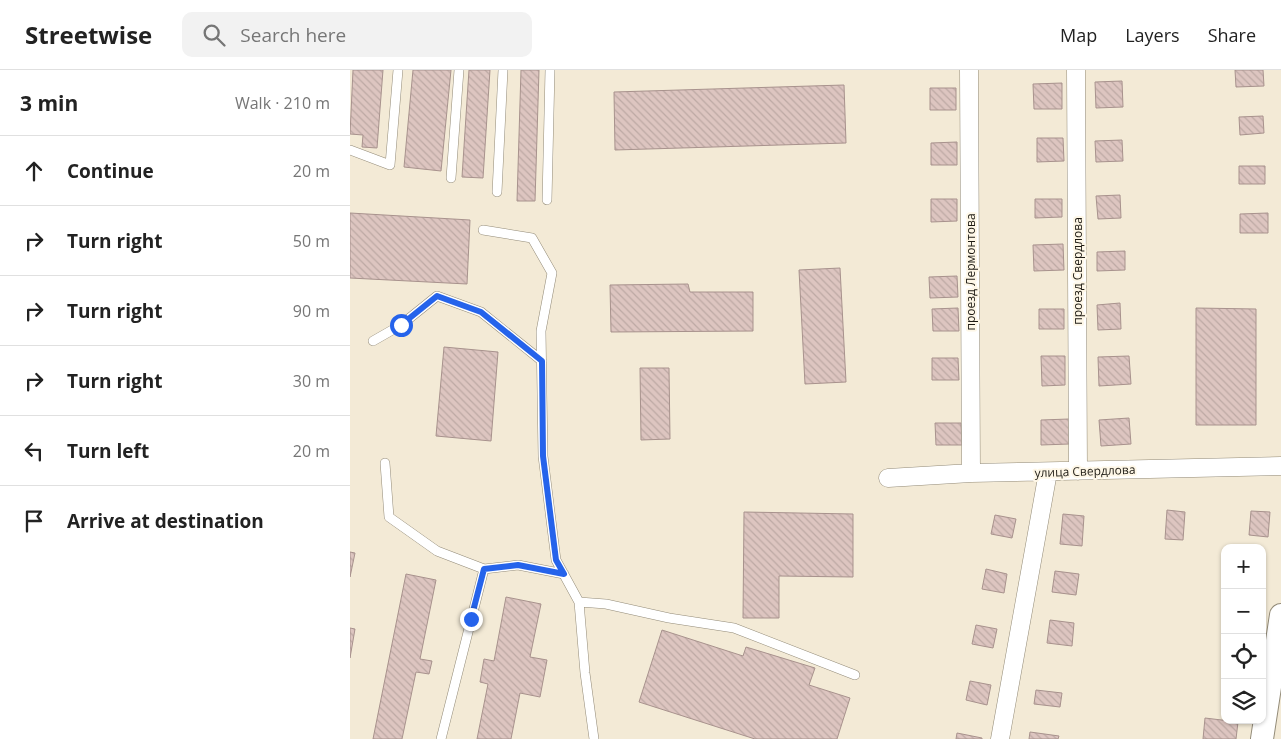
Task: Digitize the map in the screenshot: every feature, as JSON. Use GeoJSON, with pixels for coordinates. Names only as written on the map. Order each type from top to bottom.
{"type":"FeatureCollection","features":[{"type":"Feature","properties":{"kind":"street","name":"проезд Лермонтова"},"geometry":{"type":"LineString","coordinates":[[969,70],[971,473]]}},
{"type":"Feature","properties":{"kind":"street","name":"проезд Свердлова"},"geometry":{"type":"LineString","coordinates":[[1076,70],[1078,471]]}},
{"type":"Feature","properties":{"kind":"street","name":"улица Свердлова"},"geometry":{"type":"LineString","coordinates":[[888,478],[971,473],[1281,466]]}},
{"type":"Feature","properties":{"kind":"street"},"geometry":{"type":"LineString","coordinates":[[1000,739],[1048,472]]}},
{"type":"Feature","properties":{"kind":"street"},"geometry":{"type":"LineString","coordinates":[[1262,739],[1281,615]]}},
{"type":"Feature","properties":{"kind":"lane"},"geometry":{"type":"LineString","coordinates":[[350,150],[390,165],[398,70]]}},
{"type":"Feature","properties":{"kind":"lane"},"geometry":{"type":"LineString","coordinates":[[451,178],[460,70]]}},
{"type":"Feature","properties":{"kind":"lane"},"geometry":{"type":"LineString","coordinates":[[497,192],[503,70]]}},
{"type":"Feature","properties":{"kind":"lane"},"geometry":{"type":"LineString","coordinates":[[547,200],[550,70]]}},
{"type":"Feature","properties":{"kind":"lane"},"geometry":{"type":"LineString","coordinates":[[483,230],[532,238],[552,274],[541,331],[543,456],[556,560],[579,602],[584,673],[594,739]]}},
{"type":"Feature","properties":{"kind":"lane"},"geometry":{"type":"LineString","coordinates":[[373,341],[401,325],[437,296],[481,312],[542,361]]}},
{"type":"Feature","properties":{"kind":"lane"},"geometry":{"type":"LineString","coordinates":[[385,463],[389,517],[437,551],[484,569],[518,565],[564,574]]}},
{"type":"Feature","properties":{"kind":"lane"},"geometry":{"type":"LineString","coordinates":[[441,739],[484,569]]}},
{"type":"Feature","properties":{"kind":"lane"},"geometry":{"type":"LineString","coordinates":[[579,602],[606,604],[669,618],[734,628],[855,676]]}},
{"type":"Feature","properties":{"kind":"building"},"geometry":{"type":"Polygon","coordinates":[[[353,70],[383,70],[377,148],[362,147],[363,135],[350,134],[353,70]]]}},
{"type":"Feature","properties":{"kind":"building"},"geometry":{"type":"Polygon","coordinates":[[[413,70],[451,70],[441,171],[404,167],[413,70]]]}},
{"type":"Feature","properties":{"kind":"building"},"geometry":{"type":"Polygon","coordinates":[[[469,70],[490,70],[483,178],[462,177],[469,70]]]}},
{"type":"Feature","properties":{"kind":"building"},"geometry":{"type":"Polygon","coordinates":[[[521,70],[539,70],[535,201],[517,201],[521,70]]]}},
{"type":"Feature","properties":{"kind":"building"},"geometry":{"type":"Polygon","coordinates":[[[1235,70],[1263,70],[1264,86],[1236,87],[1235,70]]]}},
{"type":"Feature","properties":{"kind":"building"},"geometry":{"type":"Polygon","coordinates":[[[1122,81],[1123,107],[1096,108],[1095,82],[1122,81]]]}},
{"type":"Feature","properties":{"kind":"building"},"geometry":{"type":"Polygon","coordinates":[[[1062,83],[1062,109],[1034,109],[1033,84],[1062,83]]]}},
{"type":"Feature","properties":{"kind":"building"},"geometry":{"type":"Polygon","coordinates":[[[844,85],[846,143],[615,150],[614,92],[844,85]]]}},
{"type":"Feature","properties":{"kind":"building"},"geometry":{"type":"Polygon","coordinates":[[[930,88],[956,88],[956,110],[930,110],[930,88]]]}},
{"type":"Feature","properties":{"kind":"building"},"geometry":{"type":"Polygon","coordinates":[[[1263,116],[1264,133],[1240,135],[1239,117],[1263,116]]]}},
{"type":"Feature","properties":{"kind":"building"},"geometry":{"type":"Polygon","coordinates":[[[1037,138],[1063,138],[1064,161],[1037,162],[1037,138]]]}},
{"type":"Feature","properties":{"kind":"building"},"geometry":{"type":"Polygon","coordinates":[[[1122,140],[1123,161],[1096,162],[1095,141],[1122,140]]]}},
{"type":"Feature","properties":{"kind":"building"},"geometry":{"type":"Polygon","coordinates":[[[957,142],[957,165],[931,165],[931,143],[957,142]]]}},
{"type":"Feature","properties":{"kind":"building"},"geometry":{"type":"Polygon","coordinates":[[[1239,166],[1265,166],[1265,184],[1239,184],[1239,166]]]}},
{"type":"Feature","properties":{"kind":"building"},"geometry":{"type":"Polygon","coordinates":[[[1120,195],[1121,218],[1098,219],[1096,196],[1120,195]]]}},
{"type":"Feature","properties":{"kind":"building"},"geometry":{"type":"Polygon","coordinates":[[[931,199],[957,199],[957,221],[931,222],[931,199]]]}},
{"type":"Feature","properties":{"kind":"building"},"geometry":{"type":"Polygon","coordinates":[[[1035,199],[1062,199],[1062,217],[1035,218],[1035,199]]]}},
{"type":"Feature","properties":{"kind":"building"},"geometry":{"type":"Polygon","coordinates":[[[350,213],[470,220],[467,284],[350,278],[350,213]]]}},
{"type":"Feature","properties":{"kind":"building"},"geometry":{"type":"Polygon","coordinates":[[[1268,213],[1268,233],[1240,233],[1240,214],[1268,213]]]}},
{"type":"Feature","properties":{"kind":"building"},"geometry":{"type":"Polygon","coordinates":[[[1063,244],[1064,270],[1034,271],[1033,245],[1063,244]]]}},
{"type":"Feature","properties":{"kind":"building"},"geometry":{"type":"Polygon","coordinates":[[[1125,251],[1125,270],[1097,271],[1097,252],[1125,251]]]}},
{"type":"Feature","properties":{"kind":"building"},"geometry":{"type":"Polygon","coordinates":[[[840,268],[846,382],[805,384],[799,270],[840,268]]]}},
{"type":"Feature","properties":{"kind":"building"},"geometry":{"type":"Polygon","coordinates":[[[957,276],[958,297],[930,298],[929,277],[957,276]]]}},
{"type":"Feature","properties":{"kind":"building"},"geometry":{"type":"Polygon","coordinates":[[[688,284],[690,292],[753,292],[753,331],[611,332],[610,285],[688,284]]]}},
{"type":"Feature","properties":{"kind":"building"},"geometry":{"type":"Polygon","coordinates":[[[1120,303],[1121,329],[1098,330],[1097,305],[1120,303]]]}},
{"type":"Feature","properties":{"kind":"building"},"geometry":{"type":"Polygon","coordinates":[[[958,308],[959,331],[933,331],[932,309],[958,308]]]}},
{"type":"Feature","properties":{"kind":"building"},"geometry":{"type":"Polygon","coordinates":[[[1196,308],[1256,309],[1256,425],[1196,425],[1196,308]]]}},
{"type":"Feature","properties":{"kind":"building"},"geometry":{"type":"Polygon","coordinates":[[[1039,309],[1064,309],[1064,329],[1039,329],[1039,309]]]}},
{"type":"Feature","properties":{"kind":"building"},"geometry":{"type":"Polygon","coordinates":[[[444,347],[498,352],[491,441],[436,436],[444,347]]]}},
{"type":"Feature","properties":{"kind":"building"},"geometry":{"type":"Polygon","coordinates":[[[1041,356],[1065,356],[1065,385],[1042,386],[1041,356]]]}},
{"type":"Feature","properties":{"kind":"building"},"geometry":{"type":"Polygon","coordinates":[[[1129,356],[1131,384],[1099,386],[1098,357],[1129,356]]]}},
{"type":"Feature","properties":{"kind":"building"},"geometry":{"type":"Polygon","coordinates":[[[932,358],[958,358],[959,380],[932,380],[932,358]]]}},
{"type":"Feature","properties":{"kind":"building"},"geometry":{"type":"Polygon","coordinates":[[[640,368],[669,368],[670,439],[641,440],[640,368]]]}},
{"type":"Feature","properties":{"kind":"building"},"geometry":{"type":"Polygon","coordinates":[[[1129,418],[1131,444],[1101,446],[1099,420],[1129,418]]]}},
{"type":"Feature","properties":{"kind":"building"},"geometry":{"type":"Polygon","coordinates":[[[1069,419],[1069,444],[1041,445],[1041,420],[1069,419]]]}},
{"type":"Feature","properties":{"kind":"building"},"geometry":{"type":"Polygon","coordinates":[[[935,423],[961,423],[962,445],[936,445],[935,423]]]}},
{"type":"Feature","properties":{"kind":"building"},"geometry":{"type":"Polygon","coordinates":[[[1167,510],[1185,512],[1183,540],[1165,539],[1167,510]]]}},
{"type":"Feature","properties":{"kind":"building"},"geometry":{"type":"Polygon","coordinates":[[[1251,511],[1270,512],[1268,537],[1249,535],[1251,511]]]}},
{"type":"Feature","properties":{"kind":"building"},"geometry":{"type":"Polygon","coordinates":[[[744,512],[853,514],[853,577],[779,576],[779,618],[743,618],[744,512]]]}},
{"type":"Feature","properties":{"kind":"building"},"geometry":{"type":"Polygon","coordinates":[[[1063,514],[1084,516],[1082,546],[1060,544],[1063,514]]]}},
{"type":"Feature","properties":{"kind":"building"},"geometry":{"type":"Polygon","coordinates":[[[995,515],[1016,519],[1012,538],[991,534],[995,515]]]}},
{"type":"Feature","properties":{"kind":"building"},"geometry":{"type":"Polygon","coordinates":[[[350,552],[355,553],[350,577],[350,552]]]}},
{"type":"Feature","properties":{"kind":"building"},"geometry":{"type":"Polygon","coordinates":[[[986,569],[1007,574],[1004,593],[982,589],[986,569]]]}},
{"type":"Feature","properties":{"kind":"building"},"geometry":{"type":"Polygon","coordinates":[[[1055,571],[1079,574],[1076,595],[1052,592],[1055,571]]]}},
{"type":"Feature","properties":{"kind":"building"},"geometry":{"type":"Polygon","coordinates":[[[406,574],[436,580],[420,659],[432,661],[429,674],[416,672],[402,739],[373,739],[406,574]]]}},
{"type":"Feature","properties":{"kind":"building"},"geometry":{"type":"Polygon","coordinates":[[[506,597],[541,604],[530,657],[547,660],[540,697],[520,693],[511,739],[477,739],[488,684],[480,682],[484,659],[494,661],[506,597]]]}},
{"type":"Feature","properties":{"kind":"building"},"geometry":{"type":"Polygon","coordinates":[[[1050,620],[1074,623],[1072,646],[1047,643],[1050,620]]]}},
{"type":"Feature","properties":{"kind":"building"},"geometry":{"type":"Polygon","coordinates":[[[976,625],[997,629],[993,648],[972,644],[976,625]]]}},
{"type":"Feature","properties":{"kind":"building"},"geometry":{"type":"Polygon","coordinates":[[[350,628],[355,629],[350,658],[350,628]]]}},
{"type":"Feature","properties":{"kind":"building"},"geometry":{"type":"Polygon","coordinates":[[[662,630],[743,656],[746,647],[815,668],[809,685],[850,698],[837,739],[755,739],[639,702],[662,630]]]}},
{"type":"Feature","properties":{"kind":"building"},"geometry":{"type":"Polygon","coordinates":[[[970,681],[991,685],[987,705],[966,700],[970,681]]]}},
{"type":"Feature","properties":{"kind":"building"},"geometry":{"type":"Polygon","coordinates":[[[1036,690],[1062,693],[1060,707],[1034,704],[1036,690]]]}},
{"type":"Feature","properties":{"kind":"building"},"geometry":{"type":"Polygon","coordinates":[[[1205,718],[1221,720],[1221,724],[1238,724],[1236,739],[1203,739],[1205,718]]]}},
{"type":"Feature","properties":{"kind":"building"},"geometry":{"type":"Polygon","coordinates":[[[1030,732],[1059,736],[1058,739],[1029,739],[1030,732]]]}},
{"type":"Feature","properties":{"kind":"building"},"geometry":{"type":"Polygon","coordinates":[[[957,733],[982,738],[982,739],[956,739],[957,733]]]}},
{"type":"Feature","properties":{"kind":"route"},"geometry":{"type":"LineString","coordinates":[[401,325],[437,296],[481,312],[542,361],[543,456],[556,560],[564,574],[518,565],[484,569],[471,619]]}}]}
